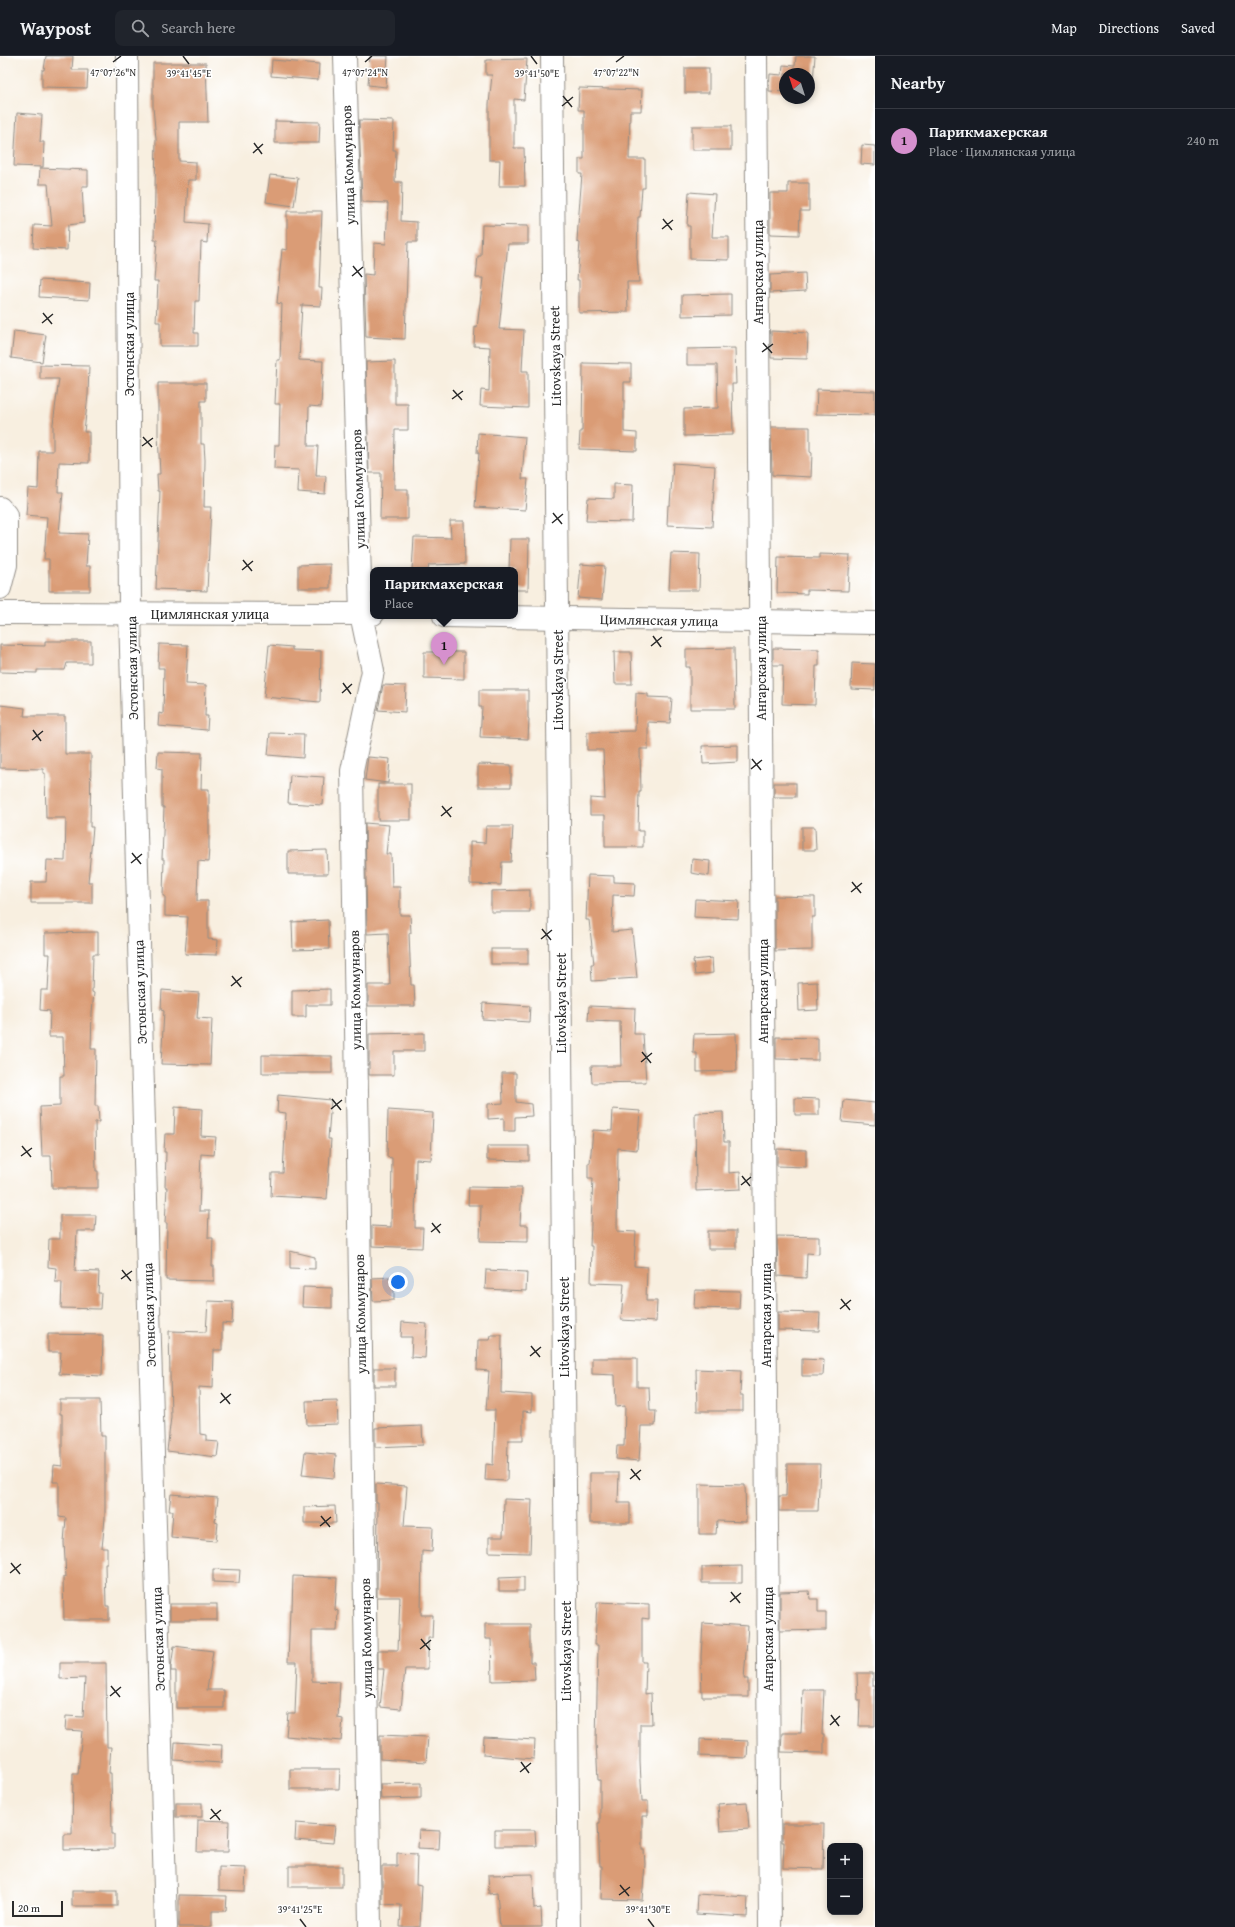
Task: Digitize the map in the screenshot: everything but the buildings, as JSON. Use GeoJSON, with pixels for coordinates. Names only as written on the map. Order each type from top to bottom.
{"type":"FeatureCollection","features":[{"type":"Feature","properties":{"kind":"street","name":"Эстонская улица"},"geometry":{"type":"LineString","coordinates":[[127,56],[130,614],[166,1927]]}},
{"type":"Feature","properties":{"kind":"street","name":"улица Коммунаров"},"geometry":{"type":"LineString","coordinates":[[345,56],[367,614],[373,671],[352,771],[370,1927]]}},
{"type":"Feature","properties":{"kind":"street","name":"Litovskaya Street"},"geometry":{"type":"LineString","coordinates":[[552,56],[569,1927]]}},
{"type":"Feature","properties":{"kind":"street","name":"Ангарская улица"},"geometry":{"type":"LineString","coordinates":[[756,56],[770,1927]]}},
{"type":"Feature","properties":{"kind":"street"},"geometry":{"type":"LineString","coordinates":[[0,508],[6,515],[6,565],[0,588]]}},
{"type":"Feature","properties":{"kind":"street","name":"Цимлянская улица"},"geometry":{"type":"LineString","coordinates":[[0,613],[367,614]]}},
{"type":"Feature","properties":{"kind":"street","name":"Цимлянская улица"},"geometry":{"type":"LineString","coordinates":[[518,618],[875,623]]}},
{"type":"Feature","properties":{"kind":"place","name":"Парикмахерская"},"geometry":{"type":"Point","coordinates":[444,665]}}]}
